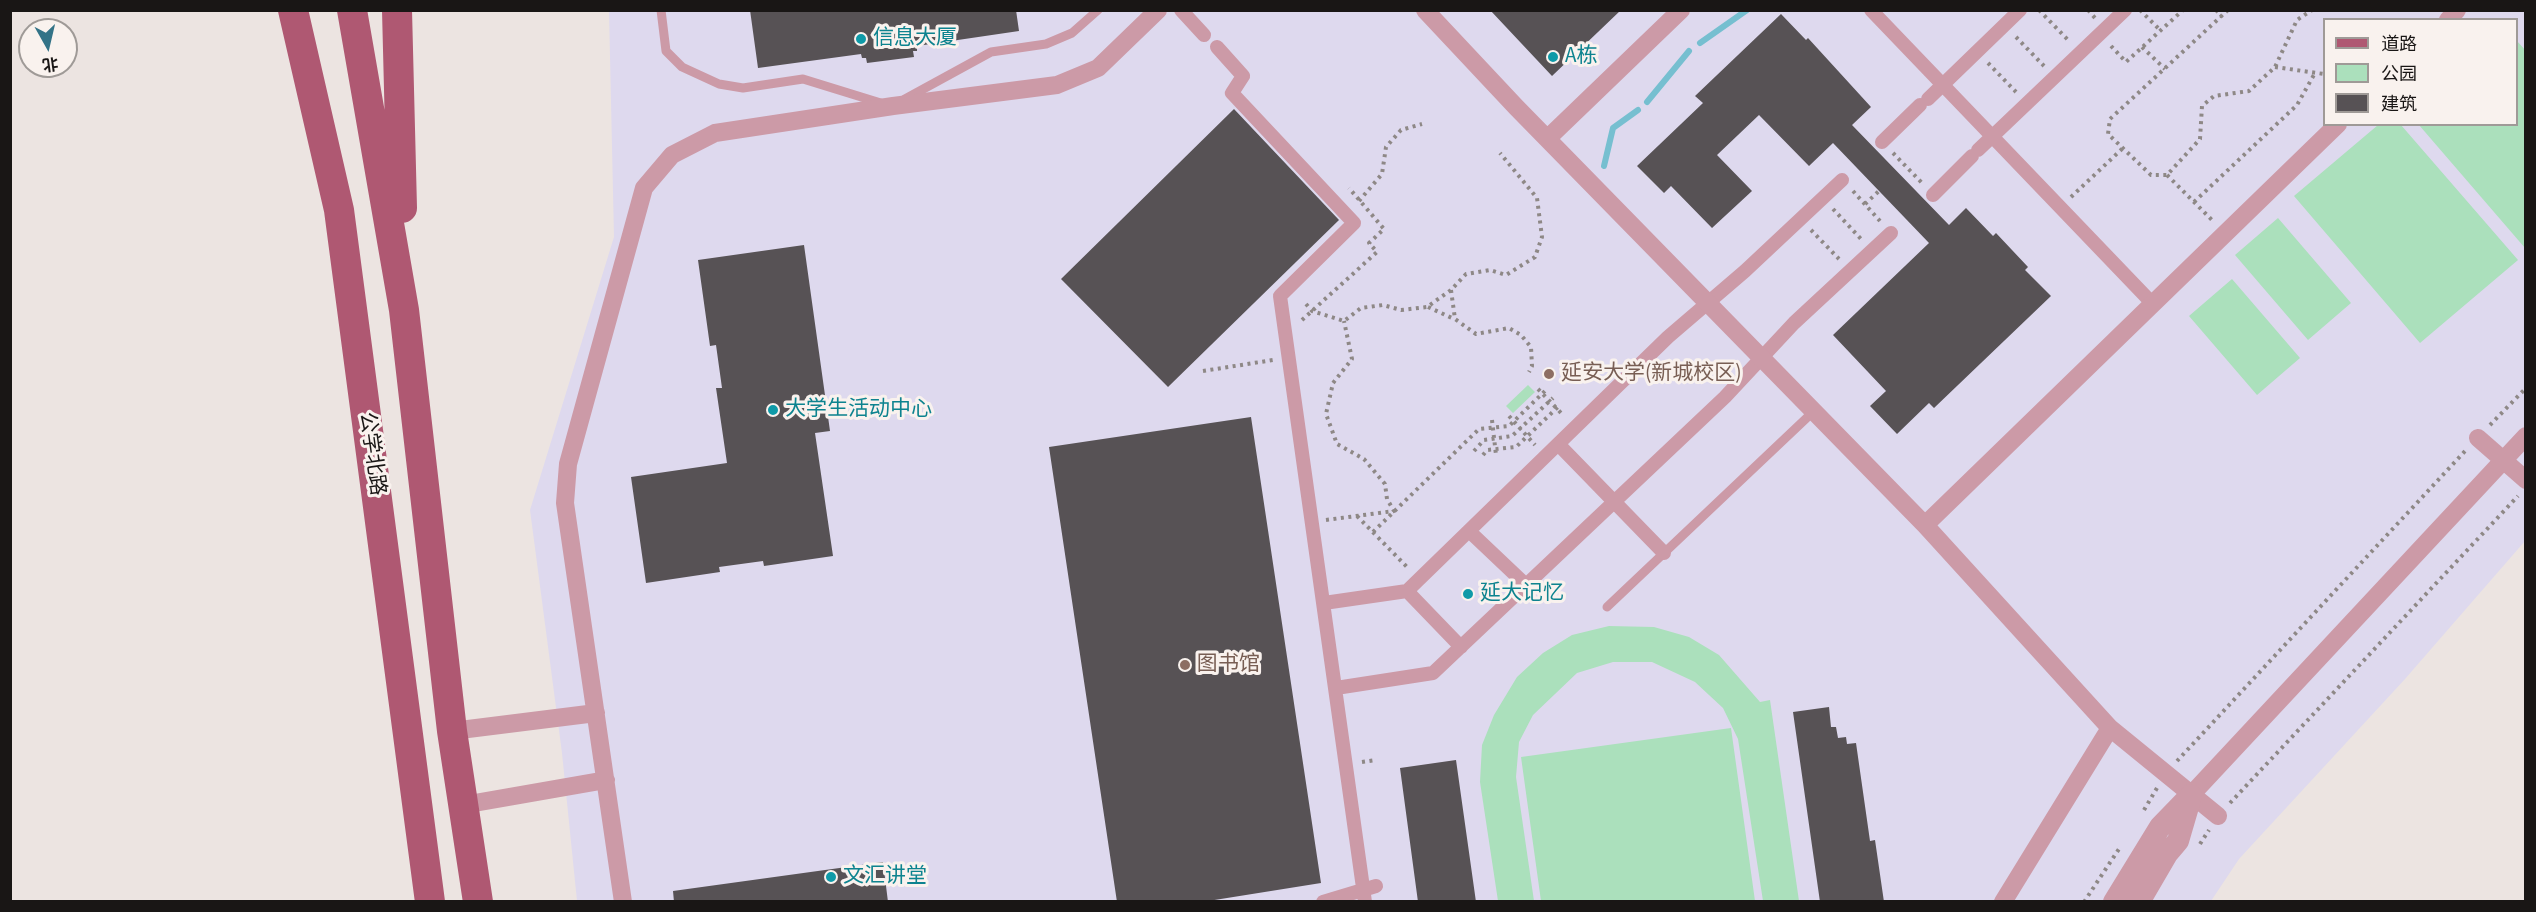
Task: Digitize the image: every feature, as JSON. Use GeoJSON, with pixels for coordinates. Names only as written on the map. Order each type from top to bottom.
{"type":"FeatureCollection","features":[{"type":"Feature","properties":{"kind":"main road","name":"公学北路"},"geometry":{"type":"LineString","coordinates":[[293,10],[339,210],[430,902]]}},
{"type":"Feature","properties":{"kind":"main road"},"geometry":{"type":"LineString","coordinates":[[352,10],[405,310],[452,731],[478,902]]}},
{"type":"Feature","properties":{"kind":"main road"},"geometry":{"type":"LineString","coordinates":[[397,10],[405,310]]}},
{"type":"Feature","properties":{"kind":"street"},"geometry":{"type":"LineString","coordinates":[[622,902],[564,503],[568,464],[644,188],[672,155],[715,133],[893,106],[1057,85],[1098,68],[1158,10]]}},
{"type":"Feature","properties":{"kind":"street"},"geometry":{"type":"LineString","coordinates":[[1181,10],[1204,35]]}},
{"type":"Feature","properties":{"kind":"street"},"geometry":{"type":"LineString","coordinates":[[1425,10],[1925,525],[2110,728],[2164,775],[2218,816]]}},
{"type":"Feature","properties":{"kind":"street"},"geometry":{"type":"LineString","coordinates":[[1548,138],[1681,10]]}},
{"type":"Feature","properties":{"kind":"street"},"geometry":{"type":"LineString","coordinates":[[1870,10],[2152,303]]}},
{"type":"Feature","properties":{"kind":"street"},"geometry":{"type":"LineString","coordinates":[[1882,141],[2020,10]]}},
{"type":"Feature","properties":{"kind":"street"},"geometry":{"type":"LineString","coordinates":[[1933,195],[2125,10]]}},
{"type":"Feature","properties":{"kind":"street"},"geometry":{"type":"LineString","coordinates":[[1217,47],[1243,76],[1232,93],[1354,223],[1280,296],[1336,688],[1368,892],[1323,902]]}},
{"type":"Feature","properties":{"kind":"street"},"geometry":{"type":"LineString","coordinates":[[1925,525],[2336,126]]}},
{"type":"Feature","properties":{"kind":"street"},"geometry":{"type":"LineString","coordinates":[[1324,603],[1407,591],[1668,337],[1842,180]]}},
{"type":"Feature","properties":{"kind":"street"},"geometry":{"type":"LineString","coordinates":[[1336,688],[1433,673],[1725,397],[1794,323],[1891,233]]}},
{"type":"Feature","properties":{"kind":"street"},"geometry":{"type":"LineString","coordinates":[[2114,902],[2160,827],[2526,436]]}},
{"type":"Feature","properties":{"kind":"street"},"geometry":{"type":"LineString","coordinates":[[2478,438],[2526,480]]}},
{"type":"Feature","properties":{"kind":"street"},"geometry":{"type":"LineString","coordinates":[[1558,444],[1664,553]]}},
{"type":"Feature","properties":{"kind":"street"},"geometry":{"type":"LineString","coordinates":[[1469,531],[1527,585]]}},
{"type":"Feature","properties":{"kind":"street"},"geometry":{"type":"LineString","coordinates":[[1407,591],[1461,647]]}},
{"type":"Feature","properties":{"kind":"street"},"geometry":{"type":"LineString","coordinates":[[452,731],[596,713]]}},
{"type":"Feature","properties":{"kind":"street"},"geometry":{"type":"LineString","coordinates":[[2003,902],[2110,728]]}},
{"type":"Feature","properties":{"kind":"street"},"geometry":{"type":"LineString","coordinates":[[463,805],[606,780]]}},
{"type":"Feature","properties":{"kind":"street"},"geometry":{"type":"LineString","coordinates":[[2139,902],[2178,841],[2191,795]]}},
{"type":"Feature","properties":{"kind":"lane"},"geometry":{"type":"LineString","coordinates":[[661,10],[666,51],[682,67],[719,84],[743,88],[803,79],[893,106],[991,52],[1046,44],[1072,33],[1098,10]]}},
{"type":"Feature","properties":{"kind":"lane"},"geometry":{"type":"LineString","coordinates":[[1607,607],[1814,411]]}},
{"type":"Feature","properties":{"kind":"path"},"geometry":{"type":"LineString","coordinates":[[2039,10],[2080,53]]}},
{"type":"Feature","properties":{"kind":"path"},"geometry":{"type":"LineString","coordinates":[[2140,10],[2161,31]]}},
{"type":"Feature","properties":{"kind":"path"},"geometry":{"type":"LineString","coordinates":[[2105,29],[2106,41],[2126,62],[2183,10]]}},
{"type":"Feature","properties":{"kind":"path"},"geometry":{"type":"LineString","coordinates":[[2216,10],[2222,17]]}},
{"type":"Feature","properties":{"kind":"path"},"geometry":{"type":"LineString","coordinates":[[2213,221],[2167,175],[2151,175],[2108,134],[2110,119],[2228,10]]}},
{"type":"Feature","properties":{"kind":"path"},"geometry":{"type":"LineString","coordinates":[[2167,175],[2200,138],[2202,106],[2214,96],[2249,91],[2275,67],[2297,20],[2312,10]]}},
{"type":"Feature","properties":{"kind":"path"},"geometry":{"type":"LineString","coordinates":[[2004,25],[2055,77]]}},
{"type":"Feature","properties":{"kind":"path"},"geometry":{"type":"LineString","coordinates":[[2142,47],[2165,69]]}},
{"type":"Feature","properties":{"kind":"path"},"geometry":{"type":"LineString","coordinates":[[1977,52],[2026,104]]}},
{"type":"Feature","properties":{"kind":"path"},"geometry":{"type":"LineString","coordinates":[[2275,67],[2323,74]]}},
{"type":"Feature","properties":{"kind":"path"},"geometry":{"type":"LineString","coordinates":[[2194,202],[2297,105],[2315,73]]}},
{"type":"Feature","properties":{"kind":"path"},"geometry":{"type":"LineString","coordinates":[[1358,201],[1382,174],[1386,147],[1401,130],[1422,124]]}},
{"type":"Feature","properties":{"kind":"path"},"geometry":{"type":"LineString","coordinates":[[1882,141],[1933,195]]}},
{"type":"Feature","properties":{"kind":"path"},"geometry":{"type":"LineString","coordinates":[[2060,207],[2123,148]]}},
{"type":"Feature","properties":{"kind":"path"},"geometry":{"type":"LineString","coordinates":[[1427,307],[1451,290],[1466,274],[1490,270],[1506,275],[1535,257],[1542,237],[1537,198],[1500,153]]}},
{"type":"Feature","properties":{"kind":"path"},"geometry":{"type":"LineString","coordinates":[[1842,180],[1891,233]]}},
{"type":"Feature","properties":{"kind":"path"},"geometry":{"type":"LineString","coordinates":[[1302,320],[1377,252],[1369,243],[1384,229],[1348,188]]}},
{"type":"Feature","properties":{"kind":"path"},"geometry":{"type":"LineString","coordinates":[[1865,204],[1879,191]]}},
{"type":"Feature","properties":{"kind":"path"},"geometry":{"type":"LineString","coordinates":[[1823,198],[1871,250]]}},
{"type":"Feature","properties":{"kind":"path"},"geometry":{"type":"LineString","coordinates":[[1801,219],[1850,271]]}},
{"type":"Feature","properties":{"kind":"path"},"geometry":{"type":"LineString","coordinates":[[1451,290],[1455,319]]}},
{"type":"Feature","properties":{"kind":"path"},"geometry":{"type":"LineString","coordinates":[[1306,304],[1312,311],[1344,321]]}},
{"type":"Feature","properties":{"kind":"path"},"geometry":{"type":"LineString","coordinates":[[1344,321],[1361,308],[1383,305],[1401,309],[1427,307],[1455,319],[1476,334],[1509,328],[1521,335],[1531,347],[1532,366],[1529,372]]}},
{"type":"Feature","properties":{"kind":"path"},"geometry":{"type":"LineString","coordinates":[[1344,321],[1352,358],[1333,383],[1326,414],[1337,444],[1364,459],[1385,484],[1387,499],[1395,512]]}},
{"type":"Feature","properties":{"kind":"path"},"geometry":{"type":"LineString","coordinates":[[1203,371],[1254,363]]}},
{"type":"Feature","properties":{"kind":"path"},"geometry":{"type":"LineString","coordinates":[[2164,775],[2526,388]]}},
{"type":"Feature","properties":{"kind":"path"},"geometry":{"type":"LineString","coordinates":[[1538,389],[1558,406],[1561,414]]}},
{"type":"Feature","properties":{"kind":"path"},"geometry":{"type":"LineString","coordinates":[[1373,532],[1479,429],[1509,426],[1544,392]]}},
{"type":"Feature","properties":{"kind":"path"},"geometry":{"type":"LineString","coordinates":[[1474,451],[1484,441],[1512,436],[1552,400]]}},
{"type":"Feature","properties":{"kind":"path"},"geometry":{"type":"LineString","coordinates":[[1483,455],[1487,450],[1495,452],[1516,447],[1558,406]]}},
{"type":"Feature","properties":{"kind":"path"},"geometry":{"type":"LineString","coordinates":[[1509,416],[1532,441]]}},
{"type":"Feature","properties":{"kind":"path"},"geometry":{"type":"LineString","coordinates":[[1492,420],[1495,452]]}},
{"type":"Feature","properties":{"kind":"path"},"geometry":{"type":"LineString","coordinates":[[2218,816],[2526,488]]}},
{"type":"Feature","properties":{"kind":"path"},"geometry":{"type":"LineString","coordinates":[[1314,522],[1395,512]]}},
{"type":"Feature","properties":{"kind":"path"},"geometry":{"type":"LineString","coordinates":[[1357,516],[1419,579]]}},
{"type":"Feature","properties":{"kind":"path"},"geometry":{"type":"LineString","coordinates":[[1357,763],[1376,760]]}},
{"type":"Feature","properties":{"kind":"shaded area","name":"延安大学(新城校区)"},"geometry":{"type":"Polygon","coordinates":[[[609,11],[2525,11],[2525,541],[2405,679],[2239,859],[2211,901],[577,901],[562,753],[530,510],[614,237],[609,11]]]}},
{"type":"Feature","properties":{"kind":"green space"},"geometry":{"type":"Polygon","coordinates":[[[2518,42],[2526,51],[2525,248],[2420,126],[2518,126],[2518,42]]]}},
{"type":"Feature","properties":{"kind":"green space"},"geometry":{"type":"Polygon","coordinates":[[[2377,126],[2402,126],[2518,260],[2420,343],[2294,196],[2377,126]]]}},
{"type":"Feature","properties":{"kind":"green space"},"geometry":{"type":"Polygon","coordinates":[[[2278,218],[2351,303],[2308,340],[2235,255],[2278,218]]]}},
{"type":"Feature","properties":{"kind":"green space"},"geometry":{"type":"Polygon","coordinates":[[[2232,279],[2300,358],[2257,395],[2189,316],[2232,279]]]}},
{"type":"Feature","properties":{"kind":"green space"},"geometry":{"type":"Polygon","coordinates":[[[1528,385],[1535,392],[1513,413],[1506,406],[1528,385]]]}},
{"type":"Feature","properties":{"kind":"green space"},"geometry":{"type":"Polygon","coordinates":[[[1609,626],[1654,627],[1689,637],[1719,655],[1760,702],[1770,700],[1799,901],[1763,901],[1738,739],[1723,708],[1695,682],[1652,662],[1613,662],[1577,673],[1533,715],[1519,742],[1516,777],[1534,901],[1498,901],[1480,782],[1482,745],[1494,715],[1517,677],[1543,653],[1572,635],[1609,626]]]}},
{"type":"Feature","properties":{"kind":"green space"},"geometry":{"type":"Polygon","coordinates":[[[1731,728],[1755,901],[1541,901],[1521,757],[1731,728]]]}},
{"type":"Feature","properties":{"kind":"building","name":"信息大厦"},"geometry":{"type":"Polygon","coordinates":[[[750,10],[1016,10],[1019,31],[917,46],[917,51],[913,51],[914,57],[867,63],[866,58],[862,58],[861,54],[758,68],[750,10]]]}},
{"type":"Feature","properties":{"kind":"building","name":"A栋"},"geometry":{"type":"Polygon","coordinates":[[[1490,10],[1621,10],[1552,76],[1490,10]]]}},
{"type":"Feature","properties":{"kind":"building"},"geometry":{"type":"Polygon","coordinates":[[[1781,14],[1806,40],[1808,38],[1871,107],[1852,125],[1949,225],[1966,208],[1993,236],[1996,233],[2028,267],[2025,270],[2051,296],[1934,408],[1929,403],[1897,434],[1870,406],[1886,391],[1833,335],[1929,243],[1833,143],[1809,166],[1759,115],[1717,155],[1752,191],[1712,228],[1671,186],[1664,193],[1637,166],[1703,103],[1695,96],[1781,14]]]}},
{"type":"Feature","properties":{"kind":"building"},"geometry":{"type":"Polygon","coordinates":[[[1234,109],[1339,220],[1168,387],[1061,279],[1234,109]]]}},
{"type":"Feature","properties":{"kind":"building","name":"大学生活动中心"},"geometry":{"type":"Polygon","coordinates":[[[804,245],[830,431],[815,433],[833,556],[764,566],[763,561],[719,567],[720,572],[646,583],[631,477],[727,463],[716,388],[722,388],[716,345],[710,346],[698,260],[804,245]]]}},
{"type":"Feature","properties":{"kind":"building","name":"图书馆"},"geometry":{"type":"Polygon","coordinates":[[[1251,417],[1321,883],[1202,902],[1117,902],[1049,447],[1251,417]]]}},
{"type":"Feature","properties":{"kind":"building"},"geometry":{"type":"Polygon","coordinates":[[[1829,707],[1831,727],[1836,727],[1838,738],[1846,737],[1847,744],[1856,743],[1870,841],[1875,840],[1884,902],[1820,902],[1793,712],[1829,707]]]}},
{"type":"Feature","properties":{"kind":"building"},"geometry":{"type":"Polygon","coordinates":[[[1456,760],[1476,902],[1418,902],[1400,768],[1456,760]]]}},
{"type":"Feature","properties":{"kind":"building","name":"文汇讲堂"},"geometry":{"type":"Polygon","coordinates":[[[883,862],[888,902],[674,902],[673,891],[883,862]]]}},
{"type":"Feature","properties":{"kind":"waterway"},"geometry":{"type":"LineString","coordinates":[[1700,43],[1747,10]]}},
{"type":"Feature","properties":{"kind":"waterway"},"geometry":{"type":"LineString","coordinates":[[1647,102],[1689,51]]}},
{"type":"Feature","properties":{"kind":"waterway"},"geometry":{"type":"LineString","coordinates":[[1604,166],[1613,128],[1638,110]]}},
{"type":"Feature","properties":{"kind":"place","name":"信息大厦"},"geometry":{"type":"Point","coordinates":[861,39]}},
{"type":"Feature","properties":{"kind":"place","name":"A栋"},"geometry":{"type":"Point","coordinates":[1553,57]}},
{"type":"Feature","properties":{"kind":"place","name":"延安大学(新城校区)"},"geometry":{"type":"Point","coordinates":[1549,374]}},
{"type":"Feature","properties":{"kind":"place","name":"大学生活动中心"},"geometry":{"type":"Point","coordinates":[773,410]}},
{"type":"Feature","properties":{"kind":"place","name":"延大记忆"},"geometry":{"type":"Point","coordinates":[1468,594]}},
{"type":"Feature","properties":{"kind":"place","name":"图书馆"},"geometry":{"type":"Point","coordinates":[1185,665]}},
{"type":"Feature","properties":{"kind":"place","name":"文汇讲堂"},"geometry":{"type":"Point","coordinates":[831,877]}}]}
